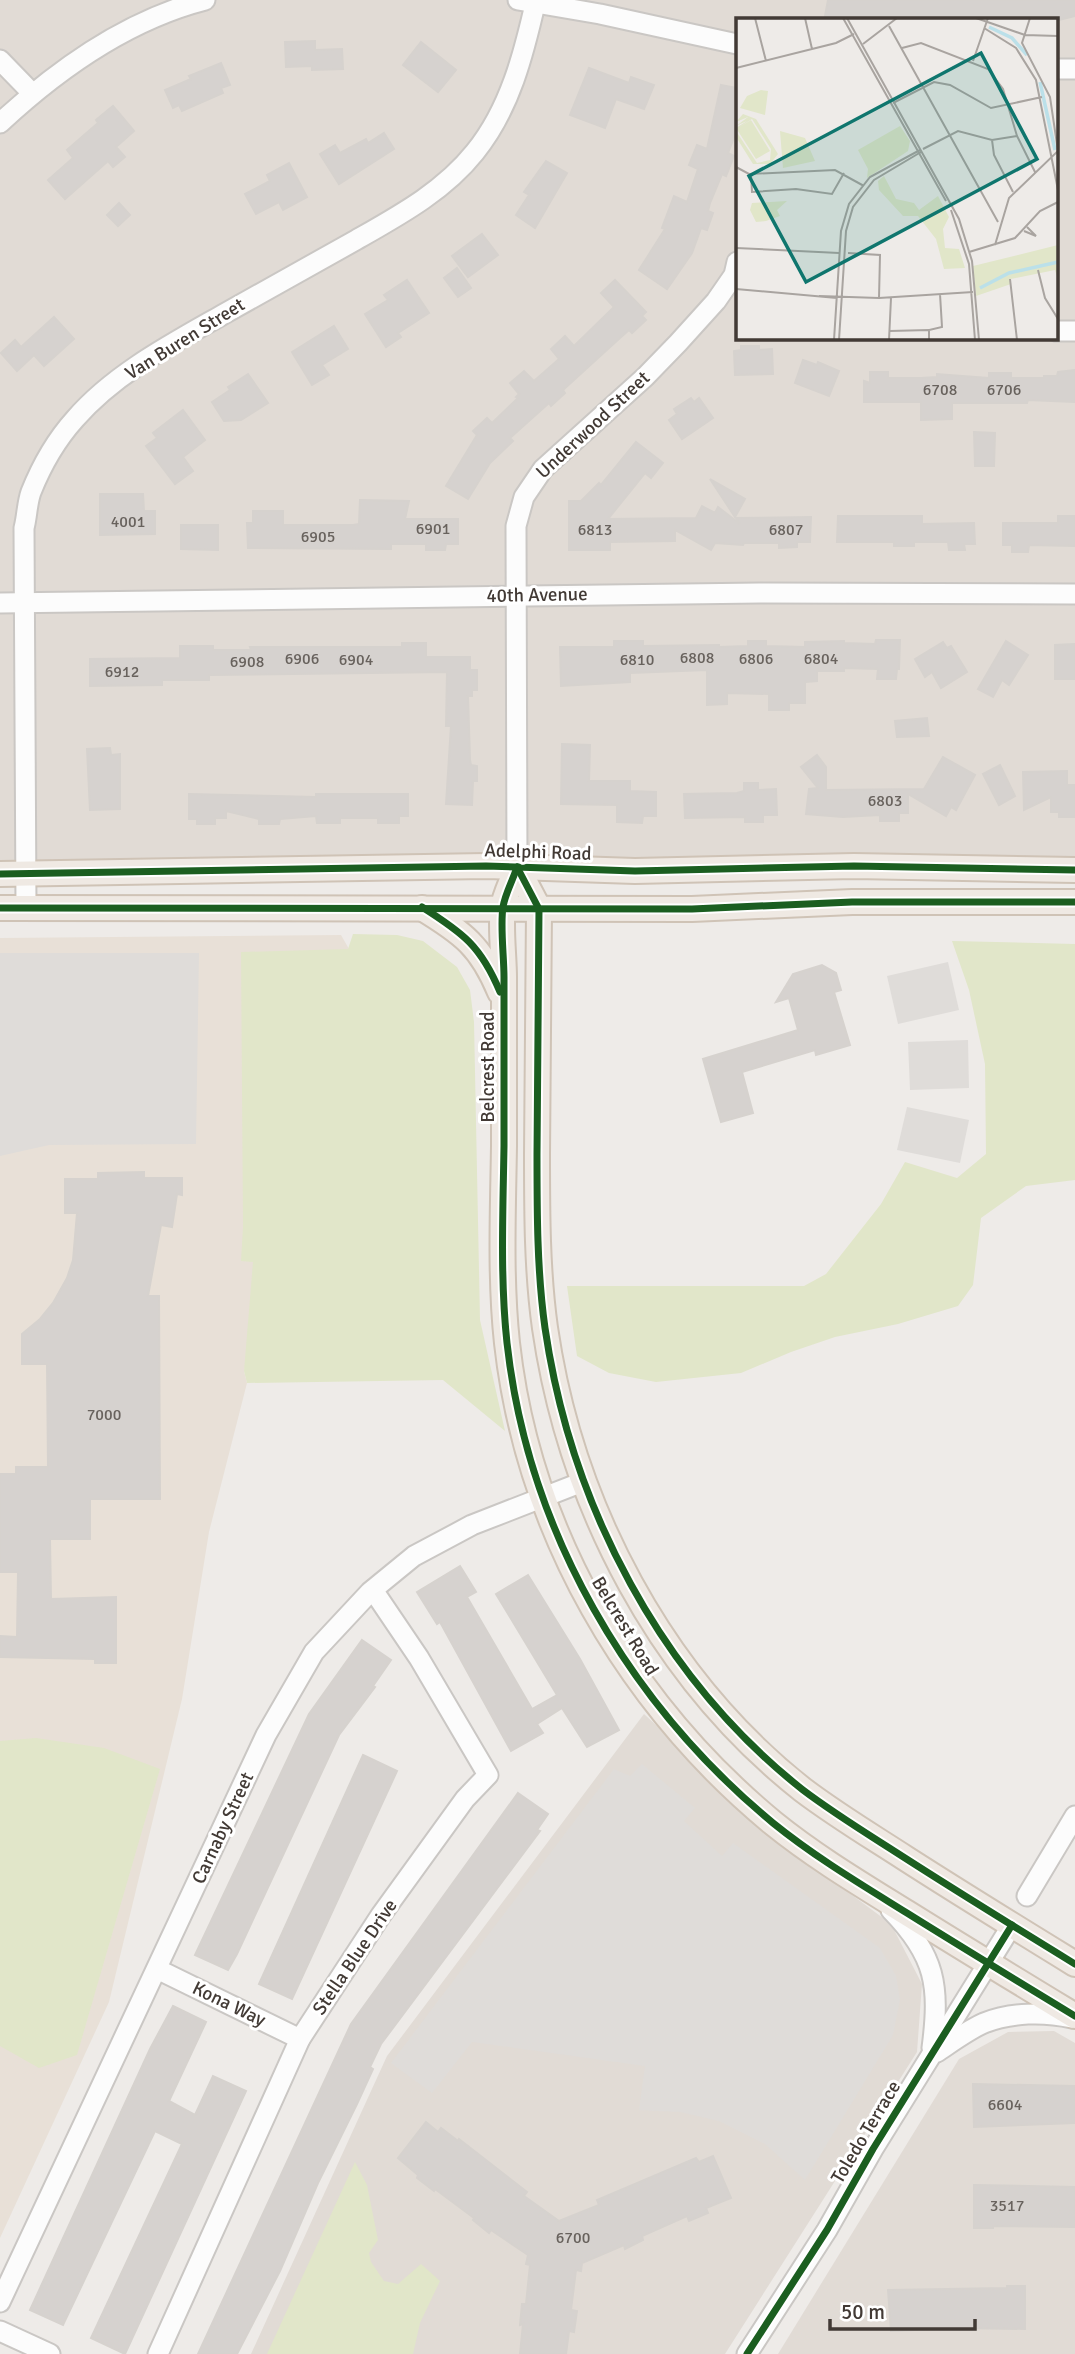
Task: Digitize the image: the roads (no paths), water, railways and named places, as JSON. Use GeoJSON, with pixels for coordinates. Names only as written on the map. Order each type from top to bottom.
{"type":"FeatureCollection","features":[{"type":"Feature","properties":{"kind":"main road","name":"Adelphi Road"},"geometry":{"type":"LineString","coordinates":[[0,874],[517,867],[635,871],[854,866],[1075,870]]}},
{"type":"Feature","properties":{"kind":"main road","name":"Belcrest Road"},"geometry":{"type":"LineString","coordinates":[[517,867],[503,908],[502,1232],[507,1343],[517,1402],[542,1498],[561,1546],[608,1635],[642,1686],[678,1730],[771,1821],[876,1894],[1075,2018]]}},
{"type":"Feature","properties":{"kind":"main road","name":"Belcrest Road"},"geometry":{"type":"LineString","coordinates":[[517,867],[538,909],[537,1198],[545,1326],[555,1385],[585,1481],[616,1560],[682,1665],[738,1730],[802,1789],[841,1818],[1075,1964]]}},
{"type":"Feature","properties":{"kind":"main road"},"geometry":{"type":"LineString","coordinates":[[0,908],[692,909],[852,902],[1075,902]]}},
{"type":"Feature","properties":{"kind":"main road"},"geometry":{"type":"LineString","coordinates":[[422,907],[458,930],[471,943],[489,966],[504,1003]]}},
{"type":"Feature","properties":{"kind":"street"},"geometry":{"type":"LineString","coordinates":[[0,123],[32,93],[83,56],[161,14],[205,0]]}},
{"type":"Feature","properties":{"kind":"street"},"geometry":{"type":"LineString","coordinates":[[530,1],[736,44]]}},
{"type":"Feature","properties":{"kind":"street","name":"Van Buren Street"},"geometry":{"type":"LineString","coordinates":[[26,908],[24,528],[31,493],[57,444],[91,402],[164,348],[399,216],[450,179],[475,152],[501,110],[522,59],[530,1]]}},
{"type":"Feature","properties":{"kind":"street"},"geometry":{"type":"LineString","coordinates":[[0,60],[32,93]]}},
{"type":"Feature","properties":{"kind":"street","name":"Underwood Street"},"geometry":{"type":"LineString","coordinates":[[517,867],[516,526],[524,497],[543,470],[645,377],[700,319],[736,272]]}},
{"type":"Feature","properties":{"kind":"street","name":"40th Avenue"},"geometry":{"type":"LineString","coordinates":[[0,603],[760,593],[1075,594]]}},
{"type":"Feature","properties":{"kind":"street","name":"Carnaby Street"},"geometry":{"type":"LineString","coordinates":[[0,2302],[266,1735],[314,1652],[373,1590],[414,1556],[472,1525],[585,1481]]}},
{"type":"Feature","properties":{"kind":"street","name":"Stella Blue Drive"},"geometry":{"type":"LineString","coordinates":[[158,2354],[300,2039],[381,1915],[465,1799],[488,1775],[419,1658],[373,1590]]}},
{"type":"Feature","properties":{"kind":"street"},"geometry":{"type":"LineString","coordinates":[[1027,1896],[1075,1816]]}},
{"type":"Feature","properties":{"kind":"street"},"geometry":{"type":"LineString","coordinates":[[876,1894],[921,1945],[931,1968],[936,2014],[930,2057]]}},
{"type":"Feature","properties":{"kind":"street","name":"Toledo Terrace"},"geometry":{"type":"LineString","coordinates":[[747,2354],[827,2230],[873,2149],[1012,1925]]}},
{"type":"Feature","properties":{"kind":"street","name":"Kona Way"},"geometry":{"type":"LineString","coordinates":[[157,1969],[300,2039]]}},
{"type":"Feature","properties":{"kind":"street"},"geometry":{"type":"LineString","coordinates":[[930,2057],[985,2023],[1003,2018],[1053,2014],[1075,2018]]}},
{"type":"Feature","properties":{"kind":"street"},"geometry":{"type":"LineString","coordinates":[[0,2331],[50,2354]]}}]}
